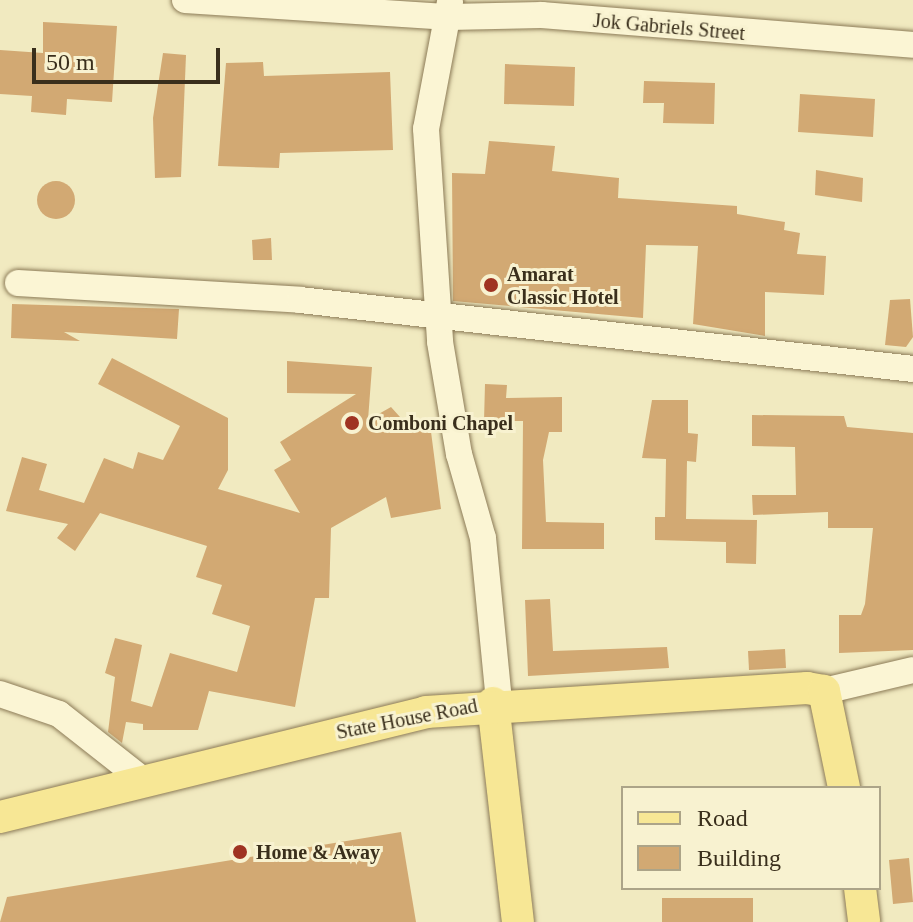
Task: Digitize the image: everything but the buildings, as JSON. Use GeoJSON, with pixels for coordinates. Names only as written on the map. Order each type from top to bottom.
{"type":"FeatureCollection","features":[{"type":"Feature","properties":{"kind":"main road","name":"State House Road"},"geometry":{"type":"LineString","coordinates":[[0,817],[388,720],[496,702],[824,691]]}},
{"type":"Feature","properties":{"kind":"main road"},"geometry":{"type":"LineString","coordinates":[[824,691],[844,786]]}},
{"type":"Feature","properties":{"kind":"main road"},"geometry":{"type":"LineString","coordinates":[[496,702],[518,922]]}},
{"type":"Feature","properties":{"kind":"main road"},"geometry":{"type":"LineString","coordinates":[[860,890],[864,922]]}},
{"type":"Feature","properties":{"kind":"street","name":"Jok Gabriels Street"},"geometry":{"type":"LineString","coordinates":[[185,0],[450,9],[913,45]]}},
{"type":"Feature","properties":{"kind":"street"},"geometry":{"type":"LineString","coordinates":[[450,9],[426,129],[440,316],[459,454],[483,538],[496,702]]}},
{"type":"Feature","properties":{"kind":"street"},"geometry":{"type":"LineString","coordinates":[[18,283],[440,316],[913,369]]}},
{"type":"Feature","properties":{"kind":"street","name":"State House Road"},"geometry":{"type":"LineString","coordinates":[[824,691],[913,670]]}},
{"type":"Feature","properties":{"kind":"street"},"geometry":{"type":"LineString","coordinates":[[0,694],[59,714],[144,781]]}},
{"type":"Feature","properties":{"kind":"place","name":"Amarat Classic Hotel"},"geometry":{"type":"Point","coordinates":[491,285]}},
{"type":"Feature","properties":{"kind":"place","name":"Comboni Chapel"},"geometry":{"type":"Point","coordinates":[352,423]}},
{"type":"Feature","properties":{"kind":"place","name":"Home & Away"},"geometry":{"type":"Point","coordinates":[240,852]}}]}
